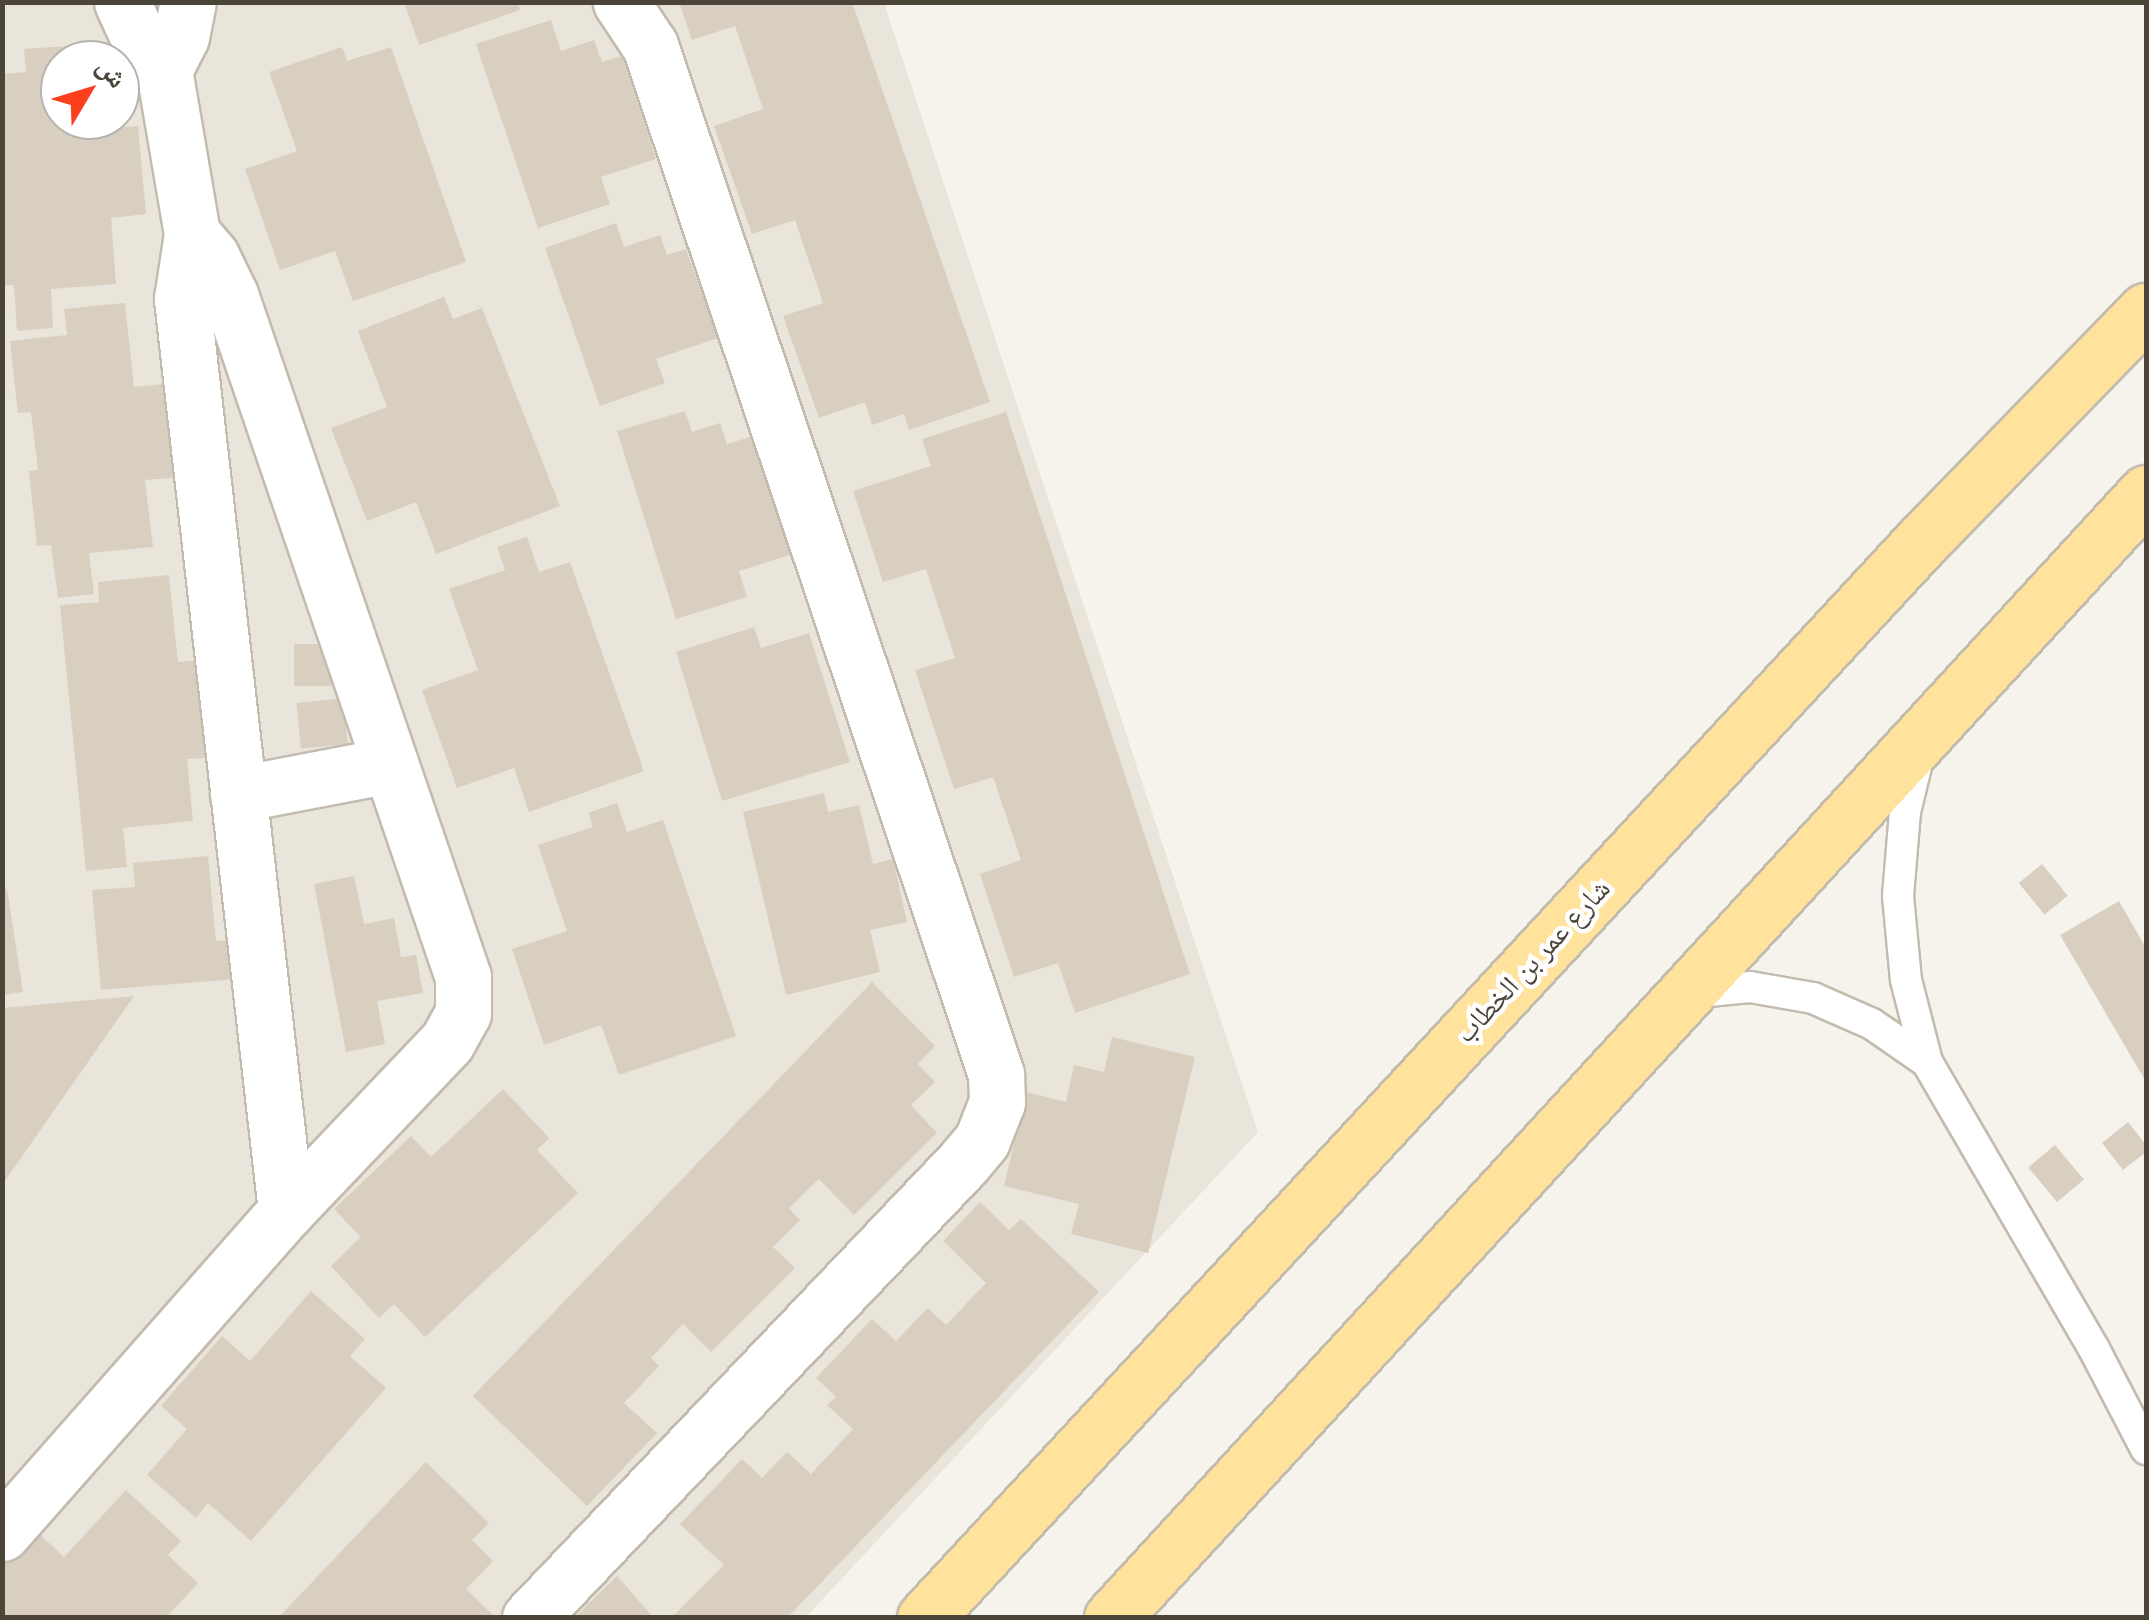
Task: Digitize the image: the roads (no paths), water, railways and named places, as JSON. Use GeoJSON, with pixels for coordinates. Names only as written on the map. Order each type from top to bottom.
{"type":"FeatureCollection","features":[{"type":"Feature","properties":{"kind":"main road","name":"شارع عمر بن الخطاب"},"geometry":{"type":"LineString","coordinates":[[925,1618],[1922,541],[2146,311]]}},
{"type":"Feature","properties":{"kind":"main road"},"geometry":{"type":"LineString","coordinates":[[1112,1618],[2146,493]]}},
{"type":"Feature","properties":{"kind":"street"},"geometry":{"type":"LineString","coordinates":[[122,2],[139,39],[164,70],[192,234],[182,299],[286,1211]]}},
{"type":"Feature","properties":{"kind":"street"},"geometry":{"type":"LineString","coordinates":[[164,70],[181,36],[188,2]]}},
{"type":"Feature","properties":{"kind":"street"},"geometry":{"type":"LineString","coordinates":[[530,1618],[963,1162],[982,1140],[997,1102],[996,1074],[656,64],[622,2]]}},
{"type":"Feature","properties":{"kind":"street"},"geometry":{"type":"LineString","coordinates":[[2,1532],[286,1211],[446,1042],[464,1013],[463,977],[230,295],[211,256],[192,234]]}},
{"type":"Feature","properties":{"kind":"street"},"geometry":{"type":"LineString","coordinates":[[238,794],[390,765]]}},
{"type":"Feature","properties":{"kind":"lane"},"geometry":{"type":"LineString","coordinates":[[1925,730],[1905,812],[1898,896],[1906,980],[1927,1062],[2094,1349],[2146,1450]]}},
{"type":"Feature","properties":{"kind":"lane"},"geometry":{"type":"LineString","coordinates":[[1686,993],[1750,987],[1813,998],[1872,1024],[1927,1062]]}}]}
